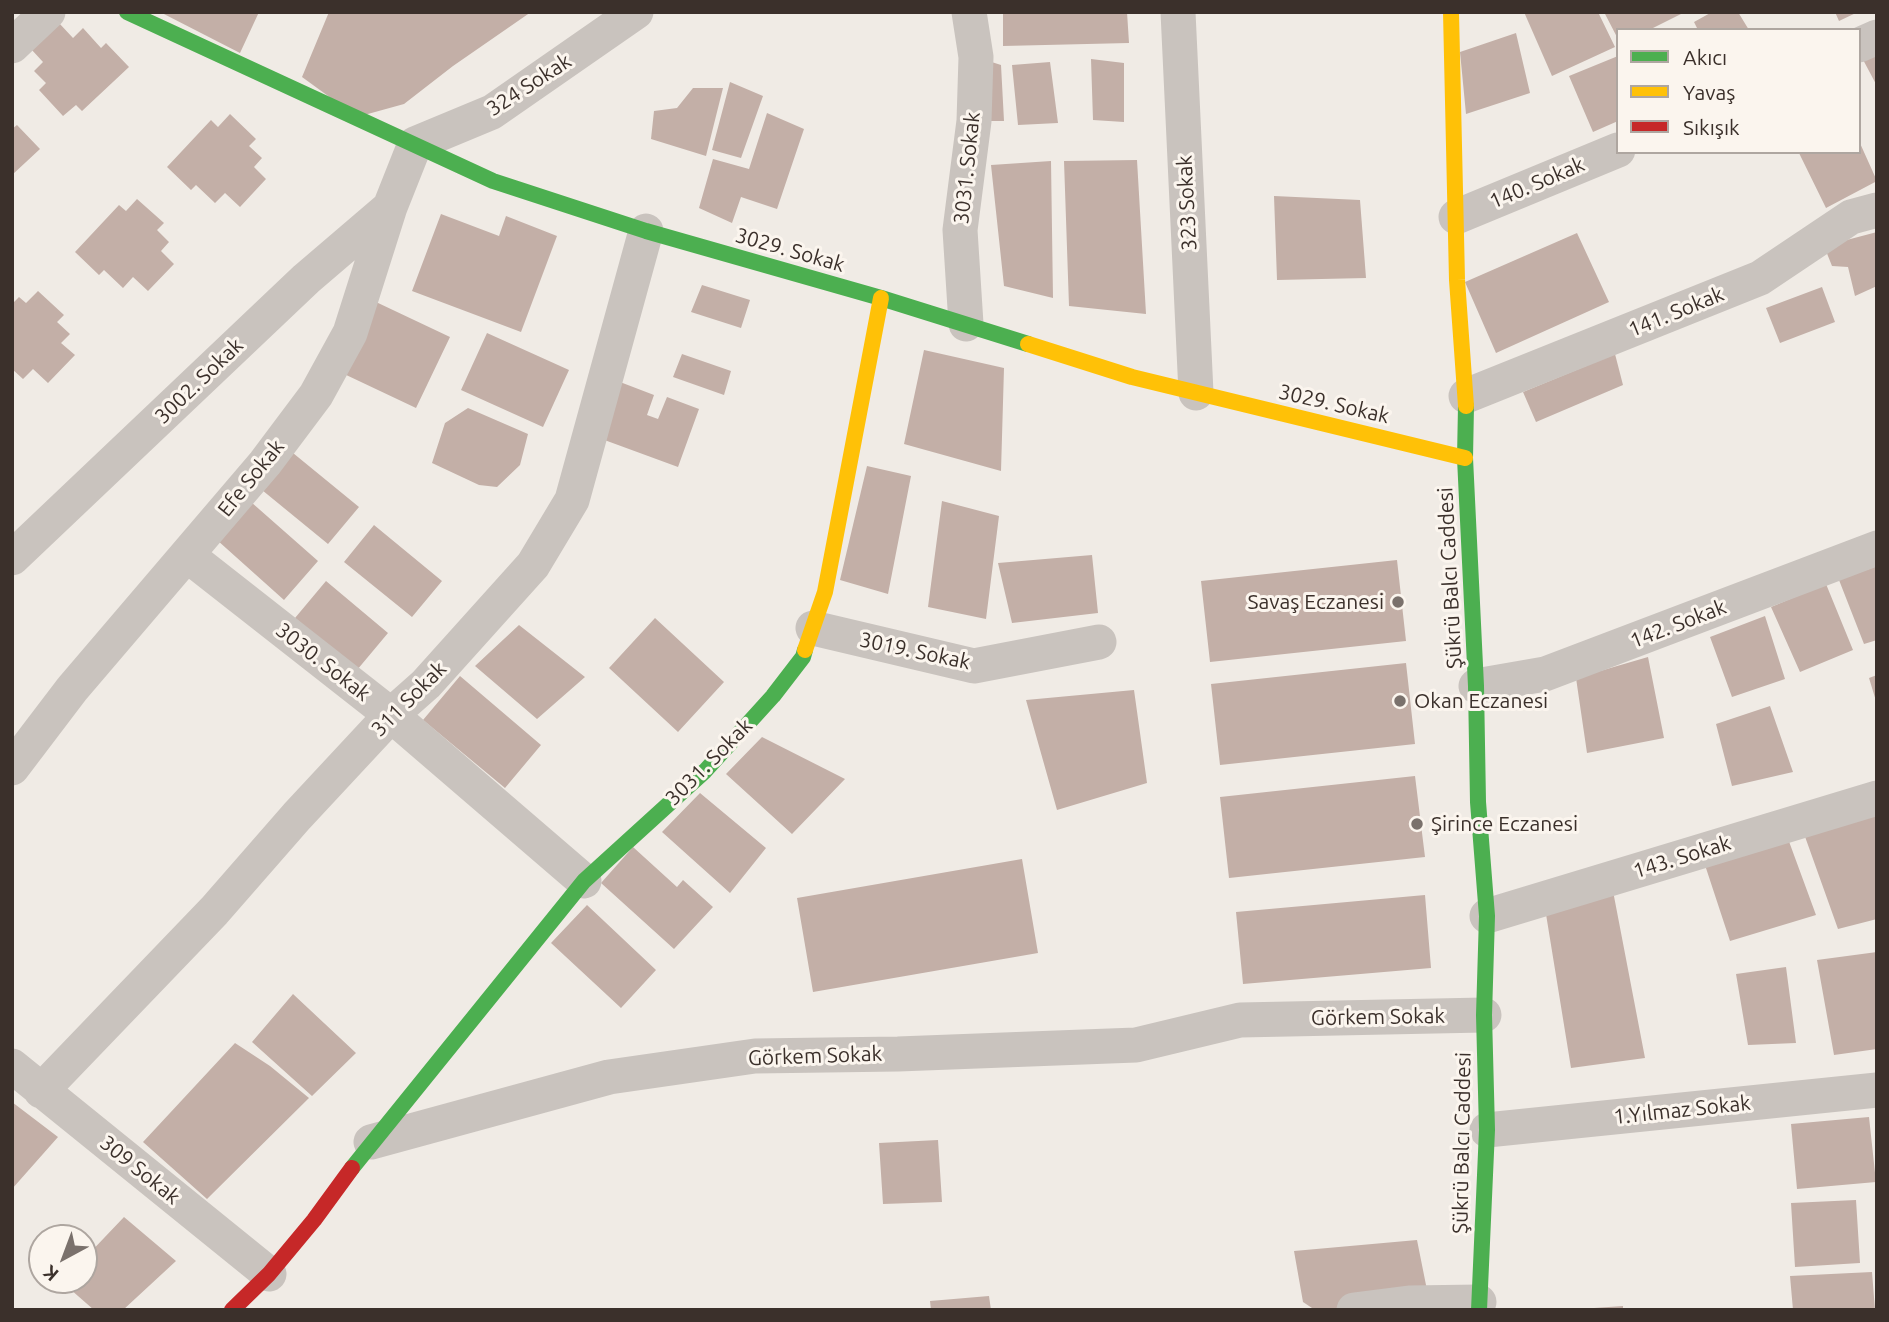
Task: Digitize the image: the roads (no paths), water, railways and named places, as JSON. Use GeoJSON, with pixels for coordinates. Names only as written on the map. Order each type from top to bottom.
{"type":"FeatureCollection","features":[{"type":"Feature","properties":{"kind":"street"},"geometry":{"type":"LineString","coordinates":[[12,46],[48,12]]}},
{"type":"Feature","properties":{"kind":"street","name":"3029. Sokak"},"geometry":{"type":"LineString","coordinates":[[127,12],[493,181],[646,231],[881,298],[1132,377],[1465,458]]}},
{"type":"Feature","properties":{"kind":"street","name":"324 Sokak"},"geometry":{"type":"LineString","coordinates":[[415,144],[492,112],[636,12]]}},
{"type":"Feature","properties":{"kind":"street","name":"3031. Sokak"},"geometry":{"type":"LineString","coordinates":[[966,324],[960,230],[974,121],[976,57],[969,12]]}},
{"type":"Feature","properties":{"kind":"street","name":"323 Sokak"},"geometry":{"type":"LineString","coordinates":[[1178,12],[1196,393]]}},
{"type":"Feature","properties":{"kind":"street","name":"Şükrü Balcı Caddesi"},"geometry":{"type":"LineString","coordinates":[[1451,12],[1457,280],[1466,397],[1465,458],[1476,686],[1478,802],[1487,916],[1484,1015],[1487,1130],[1479,1306]]}},
{"type":"Feature","properties":{"kind":"street"},"geometry":{"type":"LineString","coordinates":[[1861,44],[1877,37]]}},
{"type":"Feature","properties":{"kind":"street","name":"Efe Sokak"},"geometry":{"type":"LineString","coordinates":[[12,768],[72,689],[265,463],[316,395],[350,333],[390,207],[415,144]]}},
{"type":"Feature","properties":{"kind":"street","name":"140. Sokak"},"geometry":{"type":"LineString","coordinates":[[1456,217],[1616,151]]}},
{"type":"Feature","properties":{"kind":"street","name":"3002. Sokak"},"geometry":{"type":"LineString","coordinates":[[12,558],[306,279],[390,207]]}},
{"type":"Feature","properties":{"kind":"street","name":"141. Sokak"},"geometry":{"type":"LineString","coordinates":[[1466,397],[1760,278],[1851,217],[1877,210]]}},
{"type":"Feature","properties":{"kind":"street","name":"311 Sokak"},"geometry":{"type":"LineString","coordinates":[[41,1091],[214,911],[297,816],[391,715],[426,684],[533,565],[572,500],[646,231]]}},
{"type":"Feature","properties":{"kind":"street","name":"3031. Sokak"},"geometry":{"type":"LineString","coordinates":[[371,1142],[464,1032],[584,881],[705,771],[773,696],[803,657],[825,592],[881,298]]}},
{"type":"Feature","properties":{"kind":"street","name":"142. Sokak"},"geometry":{"type":"LineString","coordinates":[[1476,686],[1545,674],[1877,548]]}},
{"type":"Feature","properties":{"kind":"street","name":"3030. Sokak"},"geometry":{"type":"LineString","coordinates":[[187,555],[391,715],[584,881]]}},
{"type":"Feature","properties":{"kind":"street","name":"3019. Sokak"},"geometry":{"type":"LineString","coordinates":[[813,628],[974,666],[1099,642]]}},
{"type":"Feature","properties":{"kind":"street","name":"143. Sokak"},"geometry":{"type":"LineString","coordinates":[[1487,916],[1877,798]]}},
{"type":"Feature","properties":{"kind":"street","name":"Görkem Sokak"},"geometry":{"type":"LineString","coordinates":[[371,1142],[609,1077],[755,1056],[898,1054],[1136,1045],[1240,1020],[1484,1015]]}},
{"type":"Feature","properties":{"kind":"street","name":"309 Sokak"},"geometry":{"type":"LineString","coordinates":[[12,1066],[269,1274]]}},
{"type":"Feature","properties":{"kind":"street","name":"1.Yılmaz Sokak"},"geometry":{"type":"LineString","coordinates":[[1487,1130],[1877,1090]]}},
{"type":"Feature","properties":{"kind":"street"},"geometry":{"type":"LineString","coordinates":[[232,1310],[269,1274],[314,1220],[371,1142]]}},
{"type":"Feature","properties":{"kind":"street"},"geometry":{"type":"LineString","coordinates":[[1354,1310],[1409,1303],[1479,1306]]}},
{"type":"Feature","properties":{"kind":"place","name":"Savaş Eczanesi"},"geometry":{"type":"Point","coordinates":[1398,602]}},
{"type":"Feature","properties":{"kind":"place","name":"Okan Eczanesi"},"geometry":{"type":"Point","coordinates":[1400,701]}},
{"type":"Feature","properties":{"kind":"place","name":"Şirince Eczanesi"},"geometry":{"type":"Point","coordinates":[1417,824]}}]}
